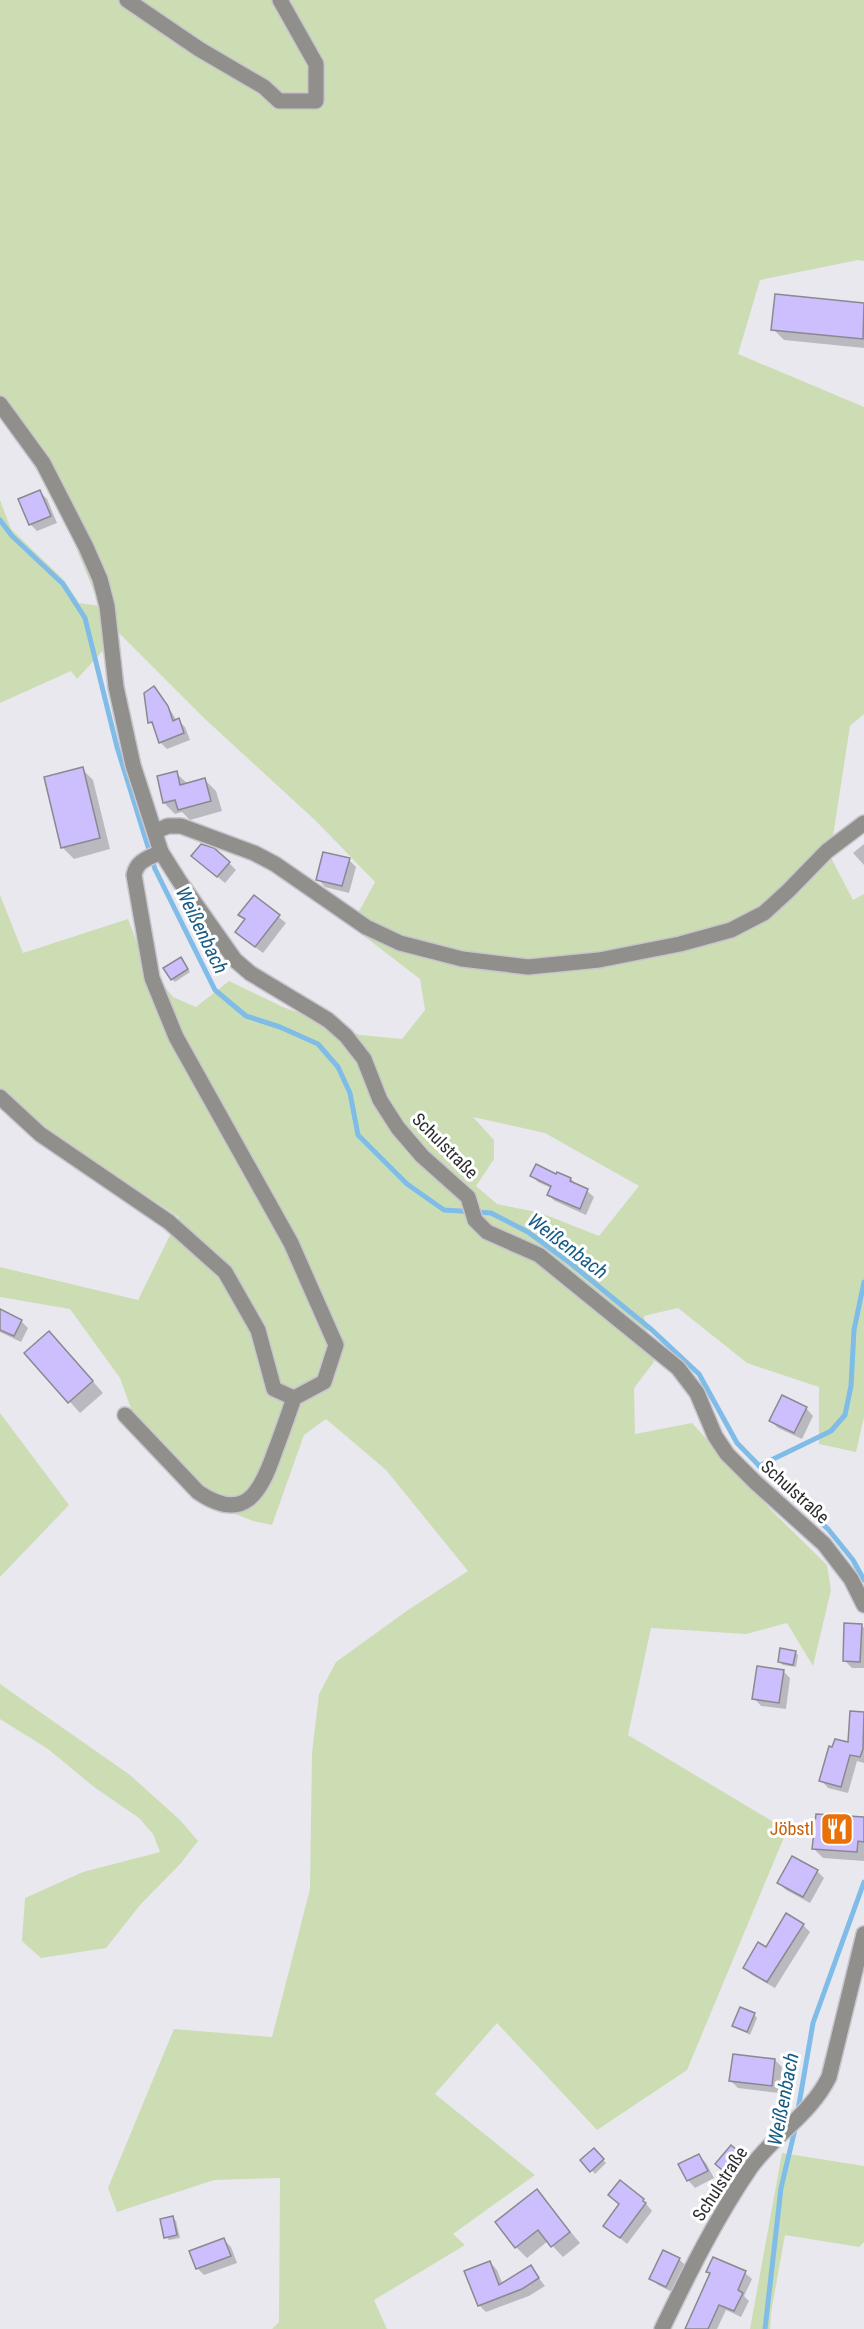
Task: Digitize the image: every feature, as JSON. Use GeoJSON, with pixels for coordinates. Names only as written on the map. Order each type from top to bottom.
{"type":"FeatureCollection","features":[{"type":"Feature","properties":{"kind":"street"},"geometry":{"type":"LineString","coordinates":[[127,0],[199,49],[264,87],[279,101],[316,101],[316,64],[280,0]]}},
{"type":"Feature","properties":{"kind":"street","name":"Schulstraße"},"geometry":{"type":"LineString","coordinates":[[0,404],[43,463],[100,579],[108,606],[116,687],[133,765],[156,831],[159,853],[235,960],[250,973],[328,1020],[346,1036],[364,1059],[380,1100],[398,1128],[422,1156],[468,1197],[475,1220],[487,1232],[539,1255],[678,1368],[697,1393],[715,1436],[727,1454],[824,1544],[851,1579],[864,1605]]}},
{"type":"Feature","properties":{"kind":"street"},"geometry":{"type":"LineString","coordinates":[[156,831],[168,826],[181,826],[254,853],[275,864],[366,927],[400,943],[462,959],[528,967],[599,960],[681,944],[731,930],[764,913],[827,850],[864,823]]}},
{"type":"Feature","properties":{"kind":"street"},"geometry":{"type":"LineString","coordinates":[[125,1415],[198,1492],[211,1501],[224,1505],[237,1505],[253,1497],[267,1476],[294,1398],[324,1382],[336,1345],[291,1243],[176,1037],[152,978],[134,875],[135,868],[140,862],[159,853]]}},
{"type":"Feature","properties":{"kind":"street"},"geometry":{"type":"LineString","coordinates":[[0,1096],[40,1134],[169,1222],[225,1272],[258,1330],[274,1389],[294,1398]]}},
{"type":"Feature","properties":{"kind":"street","name":"Schulstraße"},"geometry":{"type":"LineString","coordinates":[[662,2329],[699,2252],[752,2166],[776,2137],[805,2113],[822,2091],[829,2077],[864,1934]]}},
{"type":"Feature","properties":{"kind":"green space"},"geometry":{"type":"Polygon","coordinates":[[[0,0],[864,0],[864,261],[858,260],[760,280],[738,354],[864,407],[864,714],[850,726],[830,856],[853,900],[864,894],[864,1417],[856,1452],[819,1444],[819,1387],[747,1363],[678,1308],[644,1316],[654,1362],[634,1388],[635,1434],[692,1423],[773,1512],[827,1565],[831,1590],[813,1666],[787,1623],[746,1634],[651,1628],[628,1735],[787,1830],[687,2070],[597,2130],[497,2023],[435,2094],[535,2175],[453,2234],[465,2245],[374,2300],[387,2329],[272,2329],[279,2322],[280,2178],[214,2180],[117,2212],[108,2188],[174,2029],[272,2037],[310,1889],[312,1753],[319,1694],[336,1662],[408,1610],[468,1571],[386,1470],[326,1419],[304,1435],[272,1525],[253,1521],[204,1502],[139,1431],[120,1378],[70,1309],[0,1297],[0,1267],[138,1300],[179,1217],[0,1102],[0,895],[23,953],[128,919],[144,960],[173,997],[196,1007],[229,981],[283,1007],[360,1035],[402,1039],[425,1010],[420,979],[351,926],[375,882],[317,822],[205,719],[119,633],[77,679],[71,671],[0,703],[0,500],[11,529],[64,580],[79,603],[100,606],[56,499],[0,416],[0,0]],[[473,1117],[494,1140],[494,1159],[476,1186],[497,1204],[541,1213],[599,1236],[639,1186],[545,1133],[473,1117]]]}},
{"type":"Feature","properties":{"kind":"green space"},"geometry":{"type":"Polygon","coordinates":[[[0,1413],[69,1505],[0,1577],[0,1413]]]}},
{"type":"Feature","properties":{"kind":"green space"},"geometry":{"type":"Polygon","coordinates":[[[0,1684],[130,1775],[180,1820],[198,1841],[181,1863],[140,1905],[106,1948],[41,1958],[22,1941],[25,1898],[83,1872],[160,1852],[153,1834],[139,1818],[94,1787],[48,1749],[0,1719],[0,1684]]]}},
{"type":"Feature","properties":{"kind":"green space"},"geometry":{"type":"Polygon","coordinates":[[[782,2153],[864,2166],[864,2242],[859,2247],[785,2235],[770,2329],[750,2329],[782,2153]]]}},
{"type":"Feature","properties":{"kind":"building"},"geometry":{"type":"Polygon","coordinates":[[[775,294],[864,303],[863,339],[771,330],[775,294]]]}},
{"type":"Feature","properties":{"kind":"building"},"geometry":{"type":"Polygon","coordinates":[[[40,490],[51,516],[29,525],[18,499],[40,490]]]}},
{"type":"Feature","properties":{"kind":"building"},"geometry":{"type":"Polygon","coordinates":[[[154,686],[168,706],[173,721],[179,718],[184,733],[159,743],[152,722],[148,723],[144,693],[154,686]]]}},
{"type":"Feature","properties":{"kind":"building"},"geometry":{"type":"Polygon","coordinates":[[[83,767],[100,838],[61,848],[44,777],[83,767]]]}},
{"type":"Feature","properties":{"kind":"building"},"geometry":{"type":"Polygon","coordinates":[[[177,771],[180,785],[205,778],[211,801],[178,810],[175,800],[163,803],[157,776],[177,771]]]}},
{"type":"Feature","properties":{"kind":"building"},"geometry":{"type":"Polygon","coordinates":[[[201,844],[214,848],[230,862],[217,877],[191,856],[201,844]]]}},
{"type":"Feature","properties":{"kind":"building"},"geometry":{"type":"Polygon","coordinates":[[[323,852],[350,858],[342,886],[316,880],[323,852]]]}},
{"type":"Feature","properties":{"kind":"building"},"geometry":{"type":"Polygon","coordinates":[[[254,895],[280,915],[255,947],[235,932],[245,919],[238,915],[254,895]]]}},
{"type":"Feature","properties":{"kind":"building"},"geometry":{"type":"Polygon","coordinates":[[[181,957],[188,969],[171,980],[163,968],[181,957]]]}},
{"type":"Feature","properties":{"kind":"building"},"geometry":{"type":"Polygon","coordinates":[[[536,1164],[556,1174],[557,1172],[571,1178],[570,1181],[588,1189],[580,1209],[547,1195],[551,1186],[530,1176],[536,1164]]]}},
{"type":"Feature","properties":{"kind":"building"},"geometry":{"type":"Polygon","coordinates":[[[0,1309],[22,1320],[14,1336],[0,1330],[0,1309]]]}},
{"type":"Feature","properties":{"kind":"building"},"geometry":{"type":"Polygon","coordinates":[[[49,1331],[93,1381],[68,1403],[24,1353],[49,1331]]]}},
{"type":"Feature","properties":{"kind":"building"},"geometry":{"type":"Polygon","coordinates":[[[782,1395],[807,1407],[794,1433],[769,1421],[782,1395]]]}},
{"type":"Feature","properties":{"kind":"building"},"geometry":{"type":"Polygon","coordinates":[[[844,1623],[862,1624],[860,1662],[843,1661],[844,1623]]]}},
{"type":"Feature","properties":{"kind":"building"},"geometry":{"type":"Polygon","coordinates":[[[780,1648],[796,1651],[793,1665],[778,1662],[780,1648]]]}},
{"type":"Feature","properties":{"kind":"building"},"geometry":{"type":"Polygon","coordinates":[[[757,1666],[784,1670],[779,1703],[752,1699],[757,1666]]]}},
{"type":"Feature","properties":{"kind":"building"},"geometry":{"type":"Polygon","coordinates":[[[850,1711],[864,1712],[863,1749],[860,1757],[850,1755],[841,1787],[819,1781],[829,1746],[832,1747],[835,1739],[848,1742],[850,1711]]]}},
{"type":"Feature","properties":{"kind":"building","name":"Jöbstl"},"geometry":{"type":"Polygon","coordinates":[[[816,1814],[864,1817],[864,1842],[858,1841],[857,1852],[812,1849],[816,1814]]]}},
{"type":"Feature","properties":{"kind":"building"},"geometry":{"type":"Polygon","coordinates":[[[792,1856],[818,1870],[803,1897],[777,1883],[792,1856]]]}},
{"type":"Feature","properties":{"kind":"building"},"geometry":{"type":"Polygon","coordinates":[[[786,1913],[804,1924],[767,1982],[743,1968],[758,1942],[766,1947],[786,1913]]]}},
{"type":"Feature","properties":{"kind":"building"},"geometry":{"type":"Polygon","coordinates":[[[740,2007],[755,2013],[747,2032],[732,2026],[740,2007]]]}},
{"type":"Feature","properties":{"kind":"building"},"geometry":{"type":"Polygon","coordinates":[[[733,2054],[775,2059],[772,2086],[729,2081],[733,2054]]]}},
{"type":"Feature","properties":{"kind":"building"},"geometry":{"type":"Polygon","coordinates":[[[731,2145],[744,2156],[727,2174],[715,2164],[731,2145]]]}},
{"type":"Feature","properties":{"kind":"building"},"geometry":{"type":"Polygon","coordinates":[[[594,2148],[604,2159],[590,2172],[580,2160],[594,2148]]]}},
{"type":"Feature","properties":{"kind":"building"},"geometry":{"type":"Polygon","coordinates":[[[699,2154],[708,2171],[687,2181],[678,2164],[699,2154]]]}},
{"type":"Feature","properties":{"kind":"building"},"geometry":{"type":"Polygon","coordinates":[[[620,2180],[646,2203],[620,2238],[603,2226],[619,2204],[608,2195],[620,2180]]]}},
{"type":"Feature","properties":{"kind":"building"},"geometry":{"type":"Polygon","coordinates":[[[537,2189],[570,2232],[551,2247],[538,2230],[515,2248],[495,2222],[537,2189]]]}},
{"type":"Feature","properties":{"kind":"building"},"geometry":{"type":"Polygon","coordinates":[[[173,2216],[177,2235],[164,2238],[160,2219],[173,2216]]]}},
{"type":"Feature","properties":{"kind":"building"},"geometry":{"type":"Polygon","coordinates":[[[224,2238],[231,2256],[196,2269],[189,2251],[224,2238]]]}},
{"type":"Feature","properties":{"kind":"building"},"geometry":{"type":"Polygon","coordinates":[[[663,2250],[680,2258],[666,2287],[649,2279],[663,2250]]]}},
{"type":"Feature","properties":{"kind":"building"},"geometry":{"type":"Polygon","coordinates":[[[713,2257],[746,2271],[738,2290],[743,2293],[734,2311],[719,2305],[708,2329],[685,2329],[710,2273],[706,2272],[713,2257]]]}},
{"type":"Feature","properties":{"kind":"building"},"geometry":{"type":"Polygon","coordinates":[[[490,2261],[499,2285],[531,2265],[539,2278],[522,2289],[478,2306],[464,2271],[490,2261]]]}},
{"type":"Feature","properties":{"kind":"waterway","name":"Weißenbach"},"geometry":{"type":"LineString","coordinates":[[0,520],[12,536],[63,584],[85,618],[117,747],[155,869],[215,990],[246,1016],[280,1027],[318,1044],[338,1067],[350,1093],[358,1135],[407,1184],[444,1210],[491,1213],[528,1232],[652,1330],[699,1374],[737,1443],[778,1485],[828,1529],[853,1560],[864,1580]]}},
{"type":"Feature","properties":{"kind":"waterway"},"geometry":{"type":"LineString","coordinates":[[759,1466],[831,1431],[845,1415],[851,1386],[854,1330],[864,1282]]}},
{"type":"Feature","properties":{"kind":"waterway","name":"Weißenbach"},"geometry":{"type":"LineString","coordinates":[[798,2110],[813,2023],[864,1882]]}},
{"type":"Feature","properties":{"kind":"waterway","name":"Weißenbach"},"geometry":{"type":"LineString","coordinates":[[765,2329],[781,2188],[796,2125]]}},
{"type":"Feature","properties":{"kind":"place","name":"Jöbstl"},"geometry":{"type":"Point","coordinates":[837,1829]}}]}
